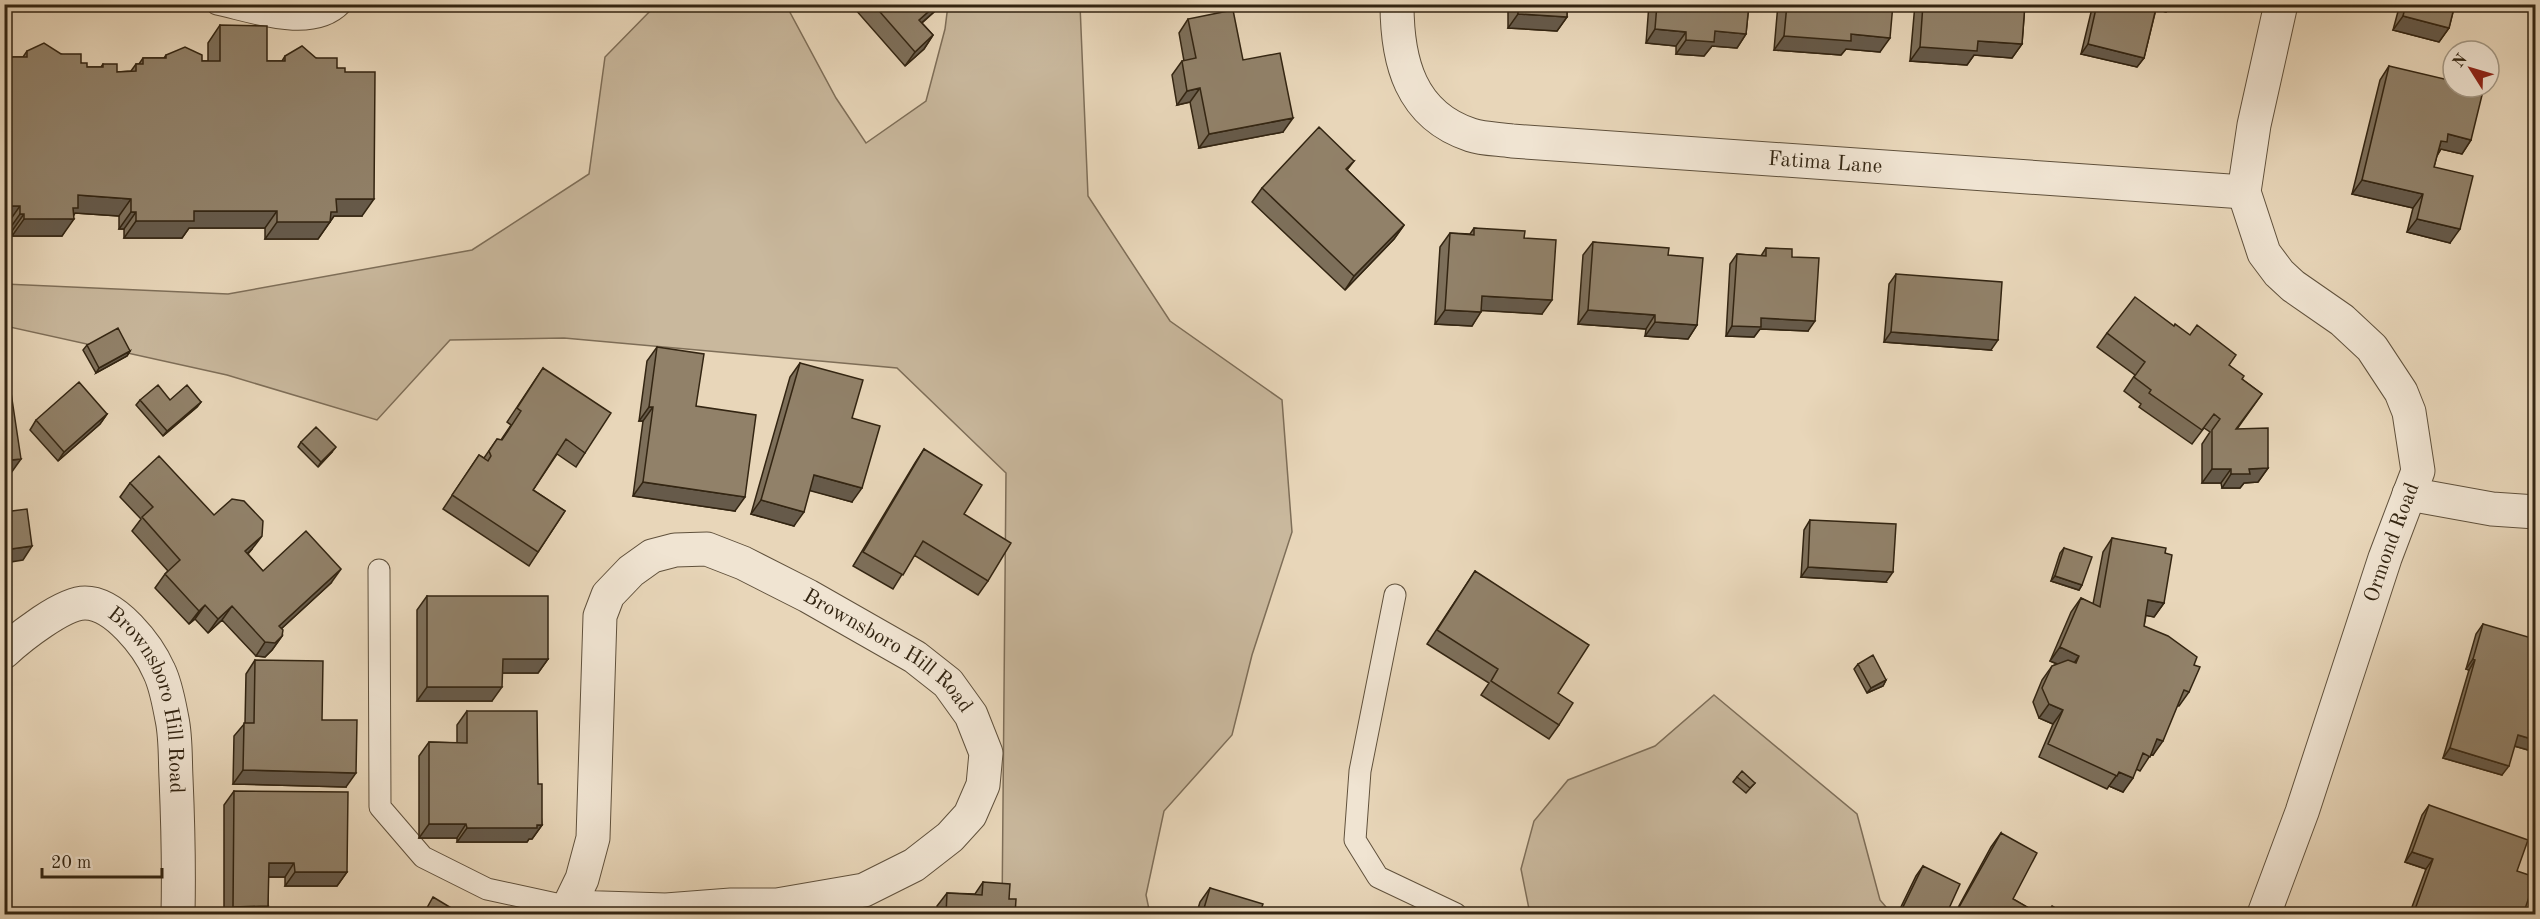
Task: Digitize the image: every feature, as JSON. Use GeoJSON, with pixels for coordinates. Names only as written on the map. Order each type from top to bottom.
{"type":"FeatureCollection","features":[{"type":"Feature","properties":{"kind":"street","name":"Fatima Lane"},"geometry":{"type":"LineString","coordinates":[[1397,4],[1400,55],[1406,75],[1419,96],[1444,122],[1471,135],[1512,141],[2244,192]]}},
{"type":"Feature","properties":{"kind":"street","name":"Ormond Road"},"geometry":{"type":"LineString","coordinates":[[2264,915],[2302,812],[2385,558],[2418,471],[2409,412],[2401,392],[2372,348],[2342,320],[2293,286],[2264,253],[2244,192],[2254,124],[2281,4]]}},
{"type":"Feature","properties":{"kind":"street"},"geometry":{"type":"LineString","coordinates":[[2409,494],[2492,509],[2535,512]]}},
{"type":"Feature","properties":{"kind":"street","name":"Brownsboro Hill Road"},"geometry":{"type":"LineString","coordinates":[[707,549],[743,563],[808,596],[915,657],[948,683],[971,715],[986,753],[983,785],[970,815],[950,837],[914,865],[864,890],[777,905],[731,905],[666,910],[567,911],[582,879],[593,838],[600,616],[608,595],[631,570],[652,556],[675,550],[707,549]]}},
{"type":"Feature","properties":{"kind":"street","name":"Brownsboro Hill Road"},"geometry":{"type":"LineString","coordinates":[[4,652],[23,634],[55,614],[84,603],[99,607],[119,618],[139,638],[159,671],[173,721],[180,858],[178,915]]}},
{"type":"Feature","properties":{"kind":"lane"},"geometry":{"type":"LineString","coordinates":[[217,4],[302,21],[332,13],[341,4]]}},
{"type":"Feature","properties":{"kind":"lane"},"geometry":{"type":"LineString","coordinates":[[379,570],[380,807],[423,857],[487,889],[567,911]]}},
{"type":"Feature","properties":{"kind":"lane"},"geometry":{"type":"LineString","coordinates":[[1395,595],[1360,771],[1355,840],[1378,877],[1456,915]]}},
{"type":"Feature","properties":{"kind":"shaded area"},"geometry":{"type":"Polygon","coordinates":[[[656,5],[786,5],[836,98],[866,143],[926,101],[945,29],[948,5],[1080,5],[1088,196],[1170,321],[1282,400],[1292,532],[1252,655],[1232,735],[1164,811],[1146,895],[1150,914],[1002,914],[1006,473],[897,368],[564,338],[450,340],[377,420],[227,375],[5,326],[5,284],[228,294],[472,250],[589,174],[605,57],[656,5]]]}},
{"type":"Feature","properties":{"kind":"shaded area"},"geometry":{"type":"Polygon","coordinates":[[[1714,695],[1857,814],[1880,900],[1892,914],[1530,914],[1521,869],[1534,821],[1568,780],[1655,746],[1714,695]]]}},
{"type":"Feature","properties":{"kind":"building"},"geometry":{"type":"Polygon","coordinates":[[[873,4],[937,4],[919,20],[933,35],[915,52],[873,4]]]}},
{"type":"Feature","properties":{"kind":"building"},"geometry":{"type":"Polygon","coordinates":[[[1518,4],[1567,4],[1567,17],[1518,14],[1518,4]]]}},
{"type":"Feature","properties":{"kind":"building"},"geometry":{"type":"Polygon","coordinates":[[[1657,4],[1749,4],[1746,34],[1715,31],[1714,42],[1686,40],[1686,32],[1655,29],[1657,4]]]}},
{"type":"Feature","properties":{"kind":"building"},"geometry":{"type":"Polygon","coordinates":[[[1787,4],[1893,4],[1890,38],[1851,34],[1851,41],[1784,36],[1787,4]]]}},
{"type":"Feature","properties":{"kind":"building"},"geometry":{"type":"Polygon","coordinates":[[[1923,4],[2025,4],[2022,44],[1978,41],[1977,51],[1920,47],[1923,4]]]}},
{"type":"Feature","properties":{"kind":"building"},"geometry":{"type":"Polygon","coordinates":[[[2097,4],[2157,4],[2144,58],[2088,44],[2097,4]]]}},
{"type":"Feature","properties":{"kind":"building"},"geometry":{"type":"Polygon","coordinates":[[[2406,4],[2455,4],[2449,28],[2403,16],[2406,4]]]}},
{"type":"Feature","properties":{"kind":"building"},"geometry":{"type":"Polygon","coordinates":[[[1233,10],[1243,60],[1280,53],[1293,118],[1209,134],[1200,88],[1187,91],[1182,61],[1196,58],[1188,19],[1233,10]]]}},
{"type":"Feature","properties":{"kind":"building"},"geometry":{"type":"Polygon","coordinates":[[[4,21],[9,21],[9,57],[27,57],[27,51],[44,43],[61,54],[81,54],[81,63],[87,63],[87,67],[117,64],[117,72],[136,71],[136,64],[143,64],[143,58],[166,58],[166,55],[185,47],[202,55],[202,61],[220,61],[220,25],[267,26],[267,61],[285,61],[285,56],[302,46],[316,58],[337,58],[337,68],[345,68],[345,72],[375,72],[374,199],[336,199],[337,212],[331,212],[330,222],[277,222],[277,211],[194,211],[194,221],[136,221],[136,212],[131,212],[131,199],[78,195],[78,208],[73,208],[74,219],[24,219],[24,214],[20,214],[20,206],[4,206],[4,21]]]}},
{"type":"Feature","properties":{"kind":"building"},"geometry":{"type":"Polygon","coordinates":[[[2389,66],[2441,78],[2441,99],[2481,99],[2471,140],[2448,134],[2447,142],[2441,141],[2434,167],[2473,176],[2460,229],[2417,219],[2423,194],[2362,180],[2389,66]]]}},
{"type":"Feature","properties":{"kind":"building"},"geometry":{"type":"Polygon","coordinates":[[[1319,127],[1354,161],[1346,169],[1404,225],[1354,276],[1262,188],[1319,127]]]}},
{"type":"Feature","properties":{"kind":"building"},"geometry":{"type":"Polygon","coordinates":[[[1474,228],[1525,231],[1524,238],[1556,240],[1552,300],[1482,296],[1481,312],[1445,310],[1450,233],[1474,235],[1474,228]]]}},
{"type":"Feature","properties":{"kind":"building"},"geometry":{"type":"Polygon","coordinates":[[[1593,242],[1669,248],[1668,255],[1703,258],[1697,325],[1655,322],[1655,315],[1588,310],[1593,242]]]}},
{"type":"Feature","properties":{"kind":"building"},"geometry":{"type":"Polygon","coordinates":[[[1766,248],[1792,249],[1792,257],[1819,258],[1815,321],[1761,318],[1761,327],[1732,326],[1737,254],[1766,256],[1766,248]]]}},
{"type":"Feature","properties":{"kind":"building"},"geometry":{"type":"Polygon","coordinates":[[[1896,274],[2002,282],[1998,340],[1891,332],[1896,274]]]}},
{"type":"Feature","properties":{"kind":"building"},"geometry":{"type":"Polygon","coordinates":[[[2135,297],[2190,335],[2197,325],[2236,355],[2229,365],[2244,376],[2242,379],[2262,394],[2236,429],[2268,428],[2268,468],[2249,469],[2250,474],[2231,474],[2231,469],[2212,469],[2212,430],[2220,419],[2214,414],[2202,430],[2149,393],[2151,390],[2134,377],[2145,362],[2107,333],[2135,297]]]}},
{"type":"Feature","properties":{"kind":"building"},"geometry":{"type":"Polygon","coordinates":[[[118,328],[130,351],[99,368],[87,345],[118,328]]]}},
{"type":"Feature","properties":{"kind":"building"},"geometry":{"type":"Polygon","coordinates":[[[4,346],[21,459],[11,460],[8,465],[4,466],[4,346]]]}},
{"type":"Feature","properties":{"kind":"building"},"geometry":{"type":"Polygon","coordinates":[[[657,347],[704,354],[696,406],[756,415],[745,497],[643,482],[653,407],[649,407],[657,347]]]}},
{"type":"Feature","properties":{"kind":"building"},"geometry":{"type":"Polygon","coordinates":[[[800,363],[863,380],[852,418],[880,426],[862,488],[814,475],[804,512],[761,500],[800,363]]]}},
{"type":"Feature","properties":{"kind":"building"},"geometry":{"type":"Polygon","coordinates":[[[543,368],[611,413],[585,453],[566,439],[533,490],[565,511],[538,552],[452,495],[479,455],[488,461],[491,456],[489,451],[497,439],[502,440],[521,411],[517,408],[543,368]]]}},
{"type":"Feature","properties":{"kind":"building"},"geometry":{"type":"Polygon","coordinates":[[[79,382],[107,414],[64,452],[36,420],[79,382]]]}},
{"type":"Feature","properties":{"kind":"building"},"geometry":{"type":"Polygon","coordinates":[[[158,385],[170,400],[187,385],[201,402],[167,431],[140,400],[158,385]]]}},
{"type":"Feature","properties":{"kind":"building"},"geometry":{"type":"Polygon","coordinates":[[[316,427],[336,447],[321,462],[301,442],[316,427]]]}},
{"type":"Feature","properties":{"kind":"building"},"geometry":{"type":"Polygon","coordinates":[[[924,449],[982,485],[964,514],[1011,543],[988,581],[923,541],[903,575],[863,552],[924,449]]]}},
{"type":"Feature","properties":{"kind":"building"},"geometry":{"type":"Polygon","coordinates":[[[159,456],[214,515],[232,499],[244,501],[263,521],[262,536],[245,551],[263,571],[306,531],[341,569],[279,626],[283,630],[282,636],[275,643],[265,642],[232,606],[218,619],[205,605],[199,611],[165,574],[180,560],[142,517],[153,507],[130,483],[159,456]]]}},
{"type":"Feature","properties":{"kind":"building"},"geometry":{"type":"Polygon","coordinates":[[[27,509],[32,546],[4,550],[4,512],[27,509]]]}},
{"type":"Feature","properties":{"kind":"building"},"geometry":{"type":"Polygon","coordinates":[[[1810,520],[1896,524],[1893,572],[1808,567],[1810,520]]]}},
{"type":"Feature","properties":{"kind":"building"},"geometry":{"type":"Polygon","coordinates":[[[2112,538],[2166,548],[2165,553],[2172,555],[2164,603],[2148,600],[2144,626],[2168,636],[2197,657],[2194,665],[2200,667],[2189,692],[2184,690],[2163,741],[2157,739],[2150,757],[2143,753],[2133,778],[2119,772],[2117,776],[2048,744],[2063,710],[2049,704],[2042,688],[2052,666],[2068,660],[2076,663],[2079,656],[2060,647],[2081,598],[2100,607],[2112,538]]]}},
{"type":"Feature","properties":{"kind":"building"},"geometry":{"type":"Polygon","coordinates":[[[2064,548],[2092,557],[2082,585],[2055,576],[2064,548]]]}},
{"type":"Feature","properties":{"kind":"building"},"geometry":{"type":"Polygon","coordinates":[[[1475,571],[1589,645],[1558,693],[1573,703],[1559,725],[1491,681],[1498,669],[1437,630],[1475,571]]]}},
{"type":"Feature","properties":{"kind":"building"},"geometry":{"type":"Polygon","coordinates":[[[427,596],[548,596],[548,659],[503,659],[502,687],[427,687],[427,596]]]}},
{"type":"Feature","properties":{"kind":"building"},"geometry":{"type":"Polygon","coordinates":[[[2483,624],[2535,639],[2535,683],[2532,696],[2535,697],[2535,740],[2518,735],[2509,766],[2450,748],[2483,624]]]}},
{"type":"Feature","properties":{"kind":"building"},"geometry":{"type":"Polygon","coordinates":[[[1873,655],[1886,680],[1871,688],[1858,664],[1873,655]]]}},
{"type":"Feature","properties":{"kind":"building"},"geometry":{"type":"Polygon","coordinates":[[[255,660],[323,661],[322,720],[357,720],[356,773],[243,770],[244,723],[254,723],[255,660]]]}},
{"type":"Feature","properties":{"kind":"building"},"geometry":{"type":"Polygon","coordinates":[[[467,711],[537,711],[538,784],[542,784],[542,825],[537,825],[537,828],[467,828],[466,824],[429,824],[429,742],[467,743],[467,711]]]}},
{"type":"Feature","properties":{"kind":"building"},"geometry":{"type":"Polygon","coordinates":[[[1742,771],[1755,783],[1750,788],[1737,777],[1742,771]]]}},
{"type":"Feature","properties":{"kind":"building"},"geometry":{"type":"Polygon","coordinates":[[[234,791],[348,792],[347,872],[295,872],[294,863],[269,863],[268,906],[233,907],[234,791]]]}},
{"type":"Feature","properties":{"kind":"building"},"geometry":{"type":"Polygon","coordinates":[[[2429,805],[2528,840],[2517,871],[2535,877],[2535,879],[2523,915],[2413,915],[2433,859],[2412,852],[2429,805]]]}},
{"type":"Feature","properties":{"kind":"building"},"geometry":{"type":"Polygon","coordinates":[[[2001,833],[2037,853],[2013,899],[2041,915],[1968,915],[1958,909],[2001,833]]]}},
{"type":"Feature","properties":{"kind":"building"},"geometry":{"type":"Polygon","coordinates":[[[1923,866],[1960,884],[1946,915],[1908,915],[1901,911],[1923,866]]]}},
{"type":"Feature","properties":{"kind":"building"},"geometry":{"type":"Polygon","coordinates":[[[983,882],[1010,884],[1009,899],[1016,899],[1015,915],[946,915],[947,893],[982,895],[983,882]]]}},
{"type":"Feature","properties":{"kind":"building"},"geometry":{"type":"Polygon","coordinates":[[[1210,888],[1263,904],[1259,915],[1202,915],[1210,888]]]}},
{"type":"Feature","properties":{"kind":"building"},"geometry":{"type":"Polygon","coordinates":[[[433,897],[463,915],[423,915],[433,897]]]}},
{"type":"Feature","properties":{"kind":"building"},"geometry":{"type":"Polygon","coordinates":[[[2052,906],[2067,915],[2047,915],[2052,906]]]}}]}
